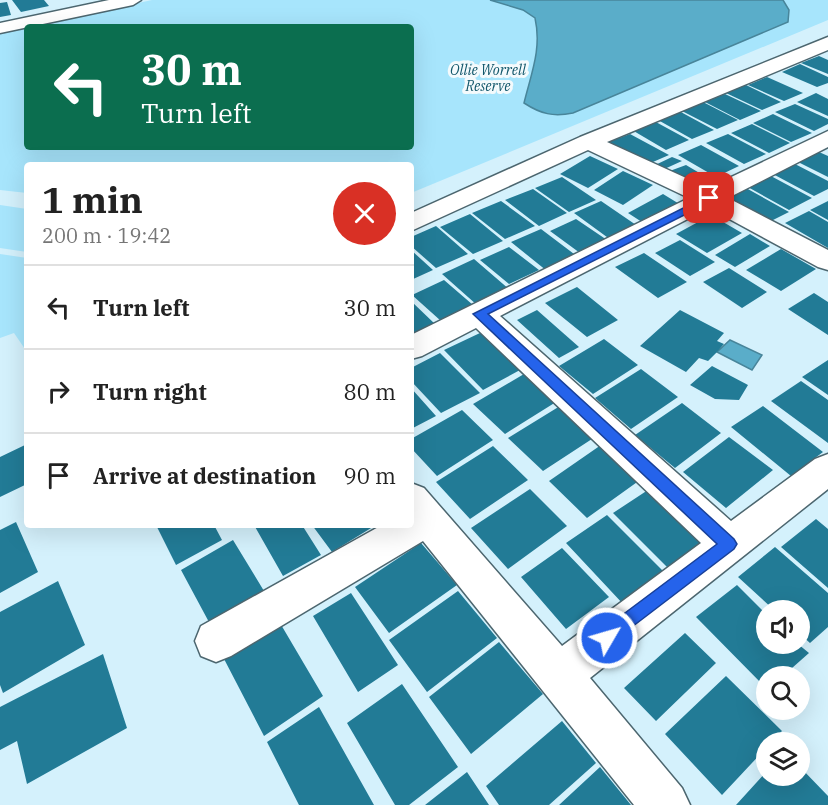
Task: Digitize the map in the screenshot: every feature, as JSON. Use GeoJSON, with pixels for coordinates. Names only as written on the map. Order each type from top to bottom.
{"type":"FeatureCollection","features":[{"type":"Feature","properties":{"kind":"street"},"geometry":{"type":"LineString","coordinates":[[0,27],[133,0]]}},
{"type":"Feature","properties":{"kind":"street"},"geometry":{"type":"LineString","coordinates":[[414,222],[588,141],[828,43]]}},
{"type":"Feature","properties":{"kind":"street"},"geometry":{"type":"LineString","coordinates":[[414,347],[828,138]]}},
{"type":"Feature","properties":{"kind":"street"},"geometry":{"type":"LineString","coordinates":[[588,141],[709,198],[828,261]]}},
{"type":"Feature","properties":{"kind":"street"},"geometry":{"type":"LineString","coordinates":[[480,314],[729,544]]}},
{"type":"Feature","properties":{"kind":"street"},"geometry":{"type":"LineString","coordinates":[[559,675],[828,469]]}},
{"type":"Feature","properties":{"kind":"street"},"geometry":{"type":"LineString","coordinates":[[419,509],[665,805]]}},
{"type":"Feature","properties":{"kind":"street"},"geometry":{"type":"LineString","coordinates":[[216,641],[390,528]]}},
{"type":"Feature","properties":{"kind":"green space","name":"Ollie Worrell Reserve"},"geometry":{"type":"Polygon","coordinates":[[[152,0],[828,0],[828,20],[414,192],[414,162],[24,162],[24,193],[0,190],[0,33],[24,28],[24,150],[414,150],[414,24],[42,24],[152,0]]]}},
{"type":"Feature","properties":{"kind":"green space"},"geometry":{"type":"Polygon","coordinates":[[[0,205],[24,209],[24,252],[0,248],[0,205]]]}},
{"type":"Feature","properties":{"kind":"green space"},"geometry":{"type":"Polygon","coordinates":[[[0,254],[24,258],[24,348],[14,333],[0,338],[0,254]]]}},
{"type":"Feature","properties":{"kind":"shaded area"},"geometry":{"type":"Polygon","coordinates":[[[490,0],[783,0],[789,10],[788,22],[573,113],[559,115],[536,110],[524,103],[536,51],[535,18],[523,10],[490,0]]]}},
{"type":"Feature","properties":{"kind":"shaded area"},"geometry":{"type":"Polygon","coordinates":[[[730,340],[762,355],[752,370],[717,352],[730,340]]]}},
{"type":"Feature","properties":{"kind":"building"},"geometry":{"type":"Polygon","coordinates":[[[12,0],[44,0],[49,6],[21,12],[12,0]]]}},
{"type":"Feature","properties":{"kind":"building"},"geometry":{"type":"Polygon","coordinates":[[[7,2],[11,15],[0,17],[0,3],[7,2]]]}},
{"type":"Feature","properties":{"kind":"building"},"geometry":{"type":"Polygon","coordinates":[[[819,56],[828,60],[828,74],[801,63],[819,56]]]}},
{"type":"Feature","properties":{"kind":"building"},"geometry":{"type":"Polygon","coordinates":[[[800,64],[828,77],[828,83],[817,87],[782,72],[800,64]]]}},
{"type":"Feature","properties":{"kind":"building"},"geometry":{"type":"Polygon","coordinates":[[[767,77],[803,93],[784,101],[748,85],[767,77]]]}},
{"type":"Feature","properties":{"kind":"building"},"geometry":{"type":"Polygon","coordinates":[[[746,85],[781,102],[762,110],[726,93],[746,85]]]}},
{"type":"Feature","properties":{"kind":"building"},"geometry":{"type":"Polygon","coordinates":[[[816,93],[828,99],[828,116],[797,102],[816,93]]]}},
{"type":"Feature","properties":{"kind":"building"},"geometry":{"type":"Polygon","coordinates":[[[725,94],[761,111],[740,120],[705,102],[725,94]]]}},
{"type":"Feature","properties":{"kind":"building"},"geometry":{"type":"Polygon","coordinates":[[[703,102],[738,120],[717,129],[682,111],[703,102]]]}},
{"type":"Feature","properties":{"kind":"building"},"geometry":{"type":"Polygon","coordinates":[[[795,104],[828,119],[828,124],[814,131],[775,112],[795,104]]]}},
{"type":"Feature","properties":{"kind":"building"},"geometry":{"type":"Polygon","coordinates":[[[679,111],[714,130],[692,139],[658,120],[679,111]]]}},
{"type":"Feature","properties":{"kind":"building"},"geometry":{"type":"Polygon","coordinates":[[[773,114],[812,133],[791,142],[753,123],[773,114]]]}},
{"type":"Feature","properties":{"kind":"building"},"geometry":{"type":"Polygon","coordinates":[[[654,121],[689,140],[666,150],[632,130],[654,121]]]}},
{"type":"Feature","properties":{"kind":"building"},"geometry":{"type":"Polygon","coordinates":[[[752,124],[790,143],[769,153],[731,133],[752,124]]]}},
{"type":"Feature","properties":{"kind":"building"},"geometry":{"type":"Polygon","coordinates":[[[630,134],[669,155],[646,165],[606,143],[630,134]]]}},
{"type":"Feature","properties":{"kind":"building"},"geometry":{"type":"Polygon","coordinates":[[[728,134],[766,154],[744,164],[706,143],[728,134]]]}},
{"type":"Feature","properties":{"kind":"building"},"geometry":{"type":"Polygon","coordinates":[[[701,145],[739,166],[716,177],[678,155],[701,145]]]}},
{"type":"Feature","properties":{"kind":"building"},"geometry":{"type":"Polygon","coordinates":[[[819,152],[828,156],[828,177],[798,162],[819,152]]]}},
{"type":"Feature","properties":{"kind":"building"},"geometry":{"type":"Polygon","coordinates":[[[590,156],[618,169],[588,188],[560,174],[590,156]]]}},
{"type":"Feature","properties":{"kind":"building"},"geometry":{"type":"Polygon","coordinates":[[[672,157],[682,161],[660,171],[651,167],[672,157]]]}},
{"type":"Feature","properties":{"kind":"building"},"geometry":{"type":"Polygon","coordinates":[[[793,163],[828,181],[828,189],[814,196],[771,173],[793,163]]]}},
{"type":"Feature","properties":{"kind":"building"},"geometry":{"type":"Polygon","coordinates":[[[686,165],[713,181],[699,186],[667,172],[686,165]]]}},
{"type":"Feature","properties":{"kind":"building"},"geometry":{"type":"Polygon","coordinates":[[[623,171],[653,185],[623,205],[594,190],[623,171]]]}},
{"type":"Feature","properties":{"kind":"building"},"geometry":{"type":"Polygon","coordinates":[[[769,175],[812,198],[789,210],[746,186],[769,175]]]}},
{"type":"Feature","properties":{"kind":"building"},"geometry":{"type":"Polygon","coordinates":[[[562,177],[596,200],[569,212],[535,188],[562,177]]]}},
{"type":"Feature","properties":{"kind":"building"},"geometry":{"type":"Polygon","coordinates":[[[746,188],[789,212],[765,224],[722,199],[746,188]]]}},
{"type":"Feature","properties":{"kind":"building"},"geometry":{"type":"Polygon","coordinates":[[[533,189],[567,213],[539,226],[505,200],[533,189]]]}},
{"type":"Feature","properties":{"kind":"building"},"geometry":{"type":"Polygon","coordinates":[[[663,194],[681,205],[645,224],[628,213],[663,194]]]}},
{"type":"Feature","properties":{"kind":"building"},"geometry":{"type":"Polygon","coordinates":[[[501,201],[535,226],[505,239],[472,213],[501,201]]]}},
{"type":"Feature","properties":{"kind":"building"},"geometry":{"type":"Polygon","coordinates":[[[601,201],[639,227],[611,240],[574,213],[601,201]]]}},
{"type":"Feature","properties":{"kind":"building"},"geometry":{"type":"Polygon","coordinates":[[[828,201],[828,220],[810,210],[828,201]]]}},
{"type":"Feature","properties":{"kind":"building"},"geometry":{"type":"Polygon","coordinates":[[[809,211],[828,222],[828,248],[785,223],[809,211]]]}},
{"type":"Feature","properties":{"kind":"building"},"geometry":{"type":"Polygon","coordinates":[[[470,214],[503,241],[473,254],[440,227],[470,214]]]}},
{"type":"Feature","properties":{"kind":"building"},"geometry":{"type":"Polygon","coordinates":[[[711,215],[742,233],[707,253],[676,234],[711,215]]]}},
{"type":"Feature","properties":{"kind":"building"},"geometry":{"type":"Polygon","coordinates":[[[576,219],[607,240],[580,253],[550,231],[576,219]]]}},
{"type":"Feature","properties":{"kind":"building"},"geometry":{"type":"Polygon","coordinates":[[[436,226],[468,254],[436,268],[414,249],[414,236],[436,226]]]}},
{"type":"Feature","properties":{"kind":"building"},"geometry":{"type":"Polygon","coordinates":[[[541,229],[578,257],[547,271],[511,242],[541,229]]]}},
{"type":"Feature","properties":{"kind":"building"},"geometry":{"type":"Polygon","coordinates":[[[750,234],[770,246],[735,267],[715,255],[750,234]]]}},
{"type":"Feature","properties":{"kind":"building"},"geometry":{"type":"Polygon","coordinates":[[[680,240],[715,262],[690,276],[655,253],[680,240]]]}},
{"type":"Feature","properties":{"kind":"building"},"geometry":{"type":"Polygon","coordinates":[[[509,247],[539,270],[509,284],[480,260],[509,247]]]}},
{"type":"Feature","properties":{"kind":"building"},"geometry":{"type":"Polygon","coordinates":[[[781,249],[816,269],[781,291],[746,270],[781,249]]]}},
{"type":"Feature","properties":{"kind":"building"},"geometry":{"type":"Polygon","coordinates":[[[414,253],[433,270],[414,279],[414,253]]]}},
{"type":"Feature","properties":{"kind":"building"},"geometry":{"type":"Polygon","coordinates":[[[644,253],[687,282],[658,298],[615,267],[644,253]]]}},
{"type":"Feature","properties":{"kind":"building"},"geometry":{"type":"Polygon","coordinates":[[[474,259],[510,290],[477,305],[442,274],[474,259]]]}},
{"type":"Feature","properties":{"kind":"building"},"geometry":{"type":"Polygon","coordinates":[[[729,268],[767,292],[742,308],[703,282],[729,268]]]}},
{"type":"Feature","properties":{"kind":"building"},"geometry":{"type":"Polygon","coordinates":[[[444,280],[473,305],[441,321],[414,297],[414,294],[444,280]]]}},
{"type":"Feature","properties":{"kind":"building"},"geometry":{"type":"Polygon","coordinates":[[[577,287],[618,320],[587,337],[545,303],[577,287]]]}},
{"type":"Feature","properties":{"kind":"building"},"geometry":{"type":"Polygon","coordinates":[[[814,293],[828,302],[828,335],[788,309],[814,293]]]}},
{"type":"Feature","properties":{"kind":"building"},"geometry":{"type":"Polygon","coordinates":[[[414,304],[436,325],[414,336],[414,304]]]}},
{"type":"Feature","properties":{"kind":"building"},"geometry":{"type":"Polygon","coordinates":[[[537,310],[579,347],[559,358],[517,320],[537,310]]]}},
{"type":"Feature","properties":{"kind":"building"},"geometry":{"type":"Polygon","coordinates":[[[680,310],[724,333],[717,341],[724,344],[717,352],[708,361],[699,358],[686,372],[640,346],[680,310]]]}},
{"type":"Feature","properties":{"kind":"building"},"geometry":{"type":"Polygon","coordinates":[[[480,333],[520,370],[483,390],[444,350],[480,333]]]}},
{"type":"Feature","properties":{"kind":"building"},"geometry":{"type":"Polygon","coordinates":[[[604,339],[638,365],[593,394],[559,366],[604,339]]]}},
{"type":"Feature","properties":{"kind":"building"},"geometry":{"type":"Polygon","coordinates":[[[440,353],[480,393],[441,413],[414,384],[414,366],[440,353]]]}},
{"type":"Feature","properties":{"kind":"building"},"geometry":{"type":"Polygon","coordinates":[[[828,360],[828,395],[802,377],[828,360]]]}},
{"type":"Feature","properties":{"kind":"building"},"geometry":{"type":"Polygon","coordinates":[[[712,366],[748,385],[739,400],[715,399],[690,385],[712,366]]]}},
{"type":"Feature","properties":{"kind":"building"},"geometry":{"type":"Polygon","coordinates":[[[641,369],[678,397],[631,429],[595,398],[641,369]]]}},
{"type":"Feature","properties":{"kind":"building"},"geometry":{"type":"Polygon","coordinates":[[[524,374],[556,402],[505,434],[473,404],[524,374]]]}},
{"type":"Feature","properties":{"kind":"building"},"geometry":{"type":"Polygon","coordinates":[[[801,381],[828,400],[828,443],[771,401],[801,381]]]}},
{"type":"Feature","properties":{"kind":"building"},"geometry":{"type":"Polygon","coordinates":[[[414,391],[436,416],[414,427],[414,391]]]}},
{"type":"Feature","properties":{"kind":"building"},"geometry":{"type":"Polygon","coordinates":[[[682,403],[721,433],[675,468],[635,435],[682,403]]]}},
{"type":"Feature","properties":{"kind":"building"},"geometry":{"type":"Polygon","coordinates":[[[560,406],[595,437],[543,471],[508,438],[560,406]]]}},
{"type":"Feature","properties":{"kind":"building"},"geometry":{"type":"Polygon","coordinates":[[[763,406],[823,452],[791,476],[731,427],[763,406]]]}},
{"type":"Feature","properties":{"kind":"building"},"geometry":{"type":"Polygon","coordinates":[[[462,410],[493,440],[437,476],[414,451],[414,437],[462,410]]]}},
{"type":"Feature","properties":{"kind":"building"},"geometry":{"type":"Polygon","coordinates":[[[729,437],[773,470],[726,508],[683,472],[729,437]]]}},
{"type":"Feature","properties":{"kind":"building"},"geometry":{"type":"Polygon","coordinates":[[[24,445],[24,485],[0,497],[0,457],[24,445]]]}},
{"type":"Feature","properties":{"kind":"building"},"geometry":{"type":"Polygon","coordinates":[[[601,445],[640,480],[587,518],[549,481],[601,445]]]}},
{"type":"Feature","properties":{"kind":"building"},"geometry":{"type":"Polygon","coordinates":[[[493,446],[528,480],[470,519],[436,482],[493,446]]]}},
{"type":"Feature","properties":{"kind":"building"},"geometry":{"type":"Polygon","coordinates":[[[651,488],[711,542],[672,572],[613,513],[651,488]]]}},
{"type":"Feature","properties":{"kind":"building"},"geometry":{"type":"Polygon","coordinates":[[[530,489],[567,526],[508,569],[471,528],[530,489]]]}},
{"type":"Feature","properties":{"kind":"building"},"geometry":{"type":"Polygon","coordinates":[[[607,515],[666,574],[624,605],[566,543],[607,515]]]}},
{"type":"Feature","properties":{"kind":"building"},"geometry":{"type":"Polygon","coordinates":[[[816,519],[828,529],[828,588],[781,547],[816,519]]]}},
{"type":"Feature","properties":{"kind":"building"},"geometry":{"type":"Polygon","coordinates":[[[16,522],[38,572],[0,593],[0,530],[16,522]]]}},
{"type":"Feature","properties":{"kind":"building"},"geometry":{"type":"Polygon","coordinates":[[[158,528],[216,528],[222,540],[176,565],[158,528]]]}},
{"type":"Feature","properties":{"kind":"building"},"geometry":{"type":"Polygon","coordinates":[[[256,528],[304,528],[321,555],[283,576],[256,528]]]}},
{"type":"Feature","properties":{"kind":"building"},"geometry":{"type":"Polygon","coordinates":[[[314,528],[371,528],[332,552],[314,528]]]}},
{"type":"Feature","properties":{"kind":"building"},"geometry":{"type":"Polygon","coordinates":[[[233,540],[264,591],[210,624],[181,570],[233,540]]]}},
{"type":"Feature","properties":{"kind":"building"},"geometry":{"type":"Polygon","coordinates":[[[421,543],[457,585],[389,633],[355,587],[421,543]]]}},
{"type":"Feature","properties":{"kind":"building"},"geometry":{"type":"Polygon","coordinates":[[[775,547],[828,593],[828,627],[810,643],[810,600],[763,600],[738,577],[775,547]]]}},
{"type":"Feature","properties":{"kind":"building"},"geometry":{"type":"Polygon","coordinates":[[[562,548],[609,597],[566,629],[521,577],[562,548]]]}},
{"type":"Feature","properties":{"kind":"building"},"geometry":{"type":"Polygon","coordinates":[[[58,581],[85,645],[3,693],[0,685],[0,612],[58,581]]]}},
{"type":"Feature","properties":{"kind":"building"},"geometry":{"type":"Polygon","coordinates":[[[737,585],[756,604],[756,654],[808,654],[794,666],[756,666],[756,678],[696,617],[737,585]]]}},
{"type":"Feature","properties":{"kind":"building"},"geometry":{"type":"Polygon","coordinates":[[[458,591],[497,638],[427,692],[389,640],[458,591]]]}},
{"type":"Feature","properties":{"kind":"building"},"geometry":{"type":"Polygon","coordinates":[[[351,593],[398,665],[358,692],[313,616],[351,593]]]}},
{"type":"Feature","properties":{"kind":"building"},"geometry":{"type":"Polygon","coordinates":[[[280,623],[323,696],[264,736],[223,657],[280,623]]]}},
{"type":"Feature","properties":{"kind":"building"},"geometry":{"type":"Polygon","coordinates":[[[685,633],[716,663],[656,721],[624,688],[685,633]]]}},
{"type":"Feature","properties":{"kind":"building"},"geometry":{"type":"Polygon","coordinates":[[[499,642],[543,694],[471,754],[429,697],[499,642]]]}},
{"type":"Feature","properties":{"kind":"building"},"geometry":{"type":"Polygon","coordinates":[[[103,654],[127,728],[27,784],[17,741],[0,750],[0,707],[103,654]]]}},
{"type":"Feature","properties":{"kind":"building"},"geometry":{"type":"Polygon","coordinates":[[[726,676],[756,705],[756,720],[771,720],[782,731],[756,732],[756,759],[722,795],[665,734],[726,676]]]}},
{"type":"Feature","properties":{"kind":"building"},"geometry":{"type":"Polygon","coordinates":[[[402,684],[458,767],[409,805],[395,805],[347,723],[402,684]]]}},
{"type":"Feature","properties":{"kind":"building"},"geometry":{"type":"Polygon","coordinates":[[[319,707],[374,805],[299,805],[267,742],[319,707]]]}},
{"type":"Feature","properties":{"kind":"building"},"geometry":{"type":"Polygon","coordinates":[[[562,721],[596,763],[549,805],[499,805],[486,786],[562,721]]]}},
{"type":"Feature","properties":{"kind":"building"},"geometry":{"type":"Polygon","coordinates":[[[600,767],[631,805],[559,805],[600,767]]]}},
{"type":"Feature","properties":{"kind":"building"},"geometry":{"type":"Polygon","coordinates":[[[467,772],[489,805],[425,805],[467,772]]]}},
{"type":"Feature","properties":{"kind":"building"},"geometry":{"type":"Polygon","coordinates":[[[810,777],[828,796],[828,805],[736,805],[756,783],[756,786],[810,786],[810,777]]]}},
{"type":"Feature","properties":{"kind":"route"},"geometry":{"type":"LineString","coordinates":[[607,638],[729,544],[480,314],[709,198]]}}]}
